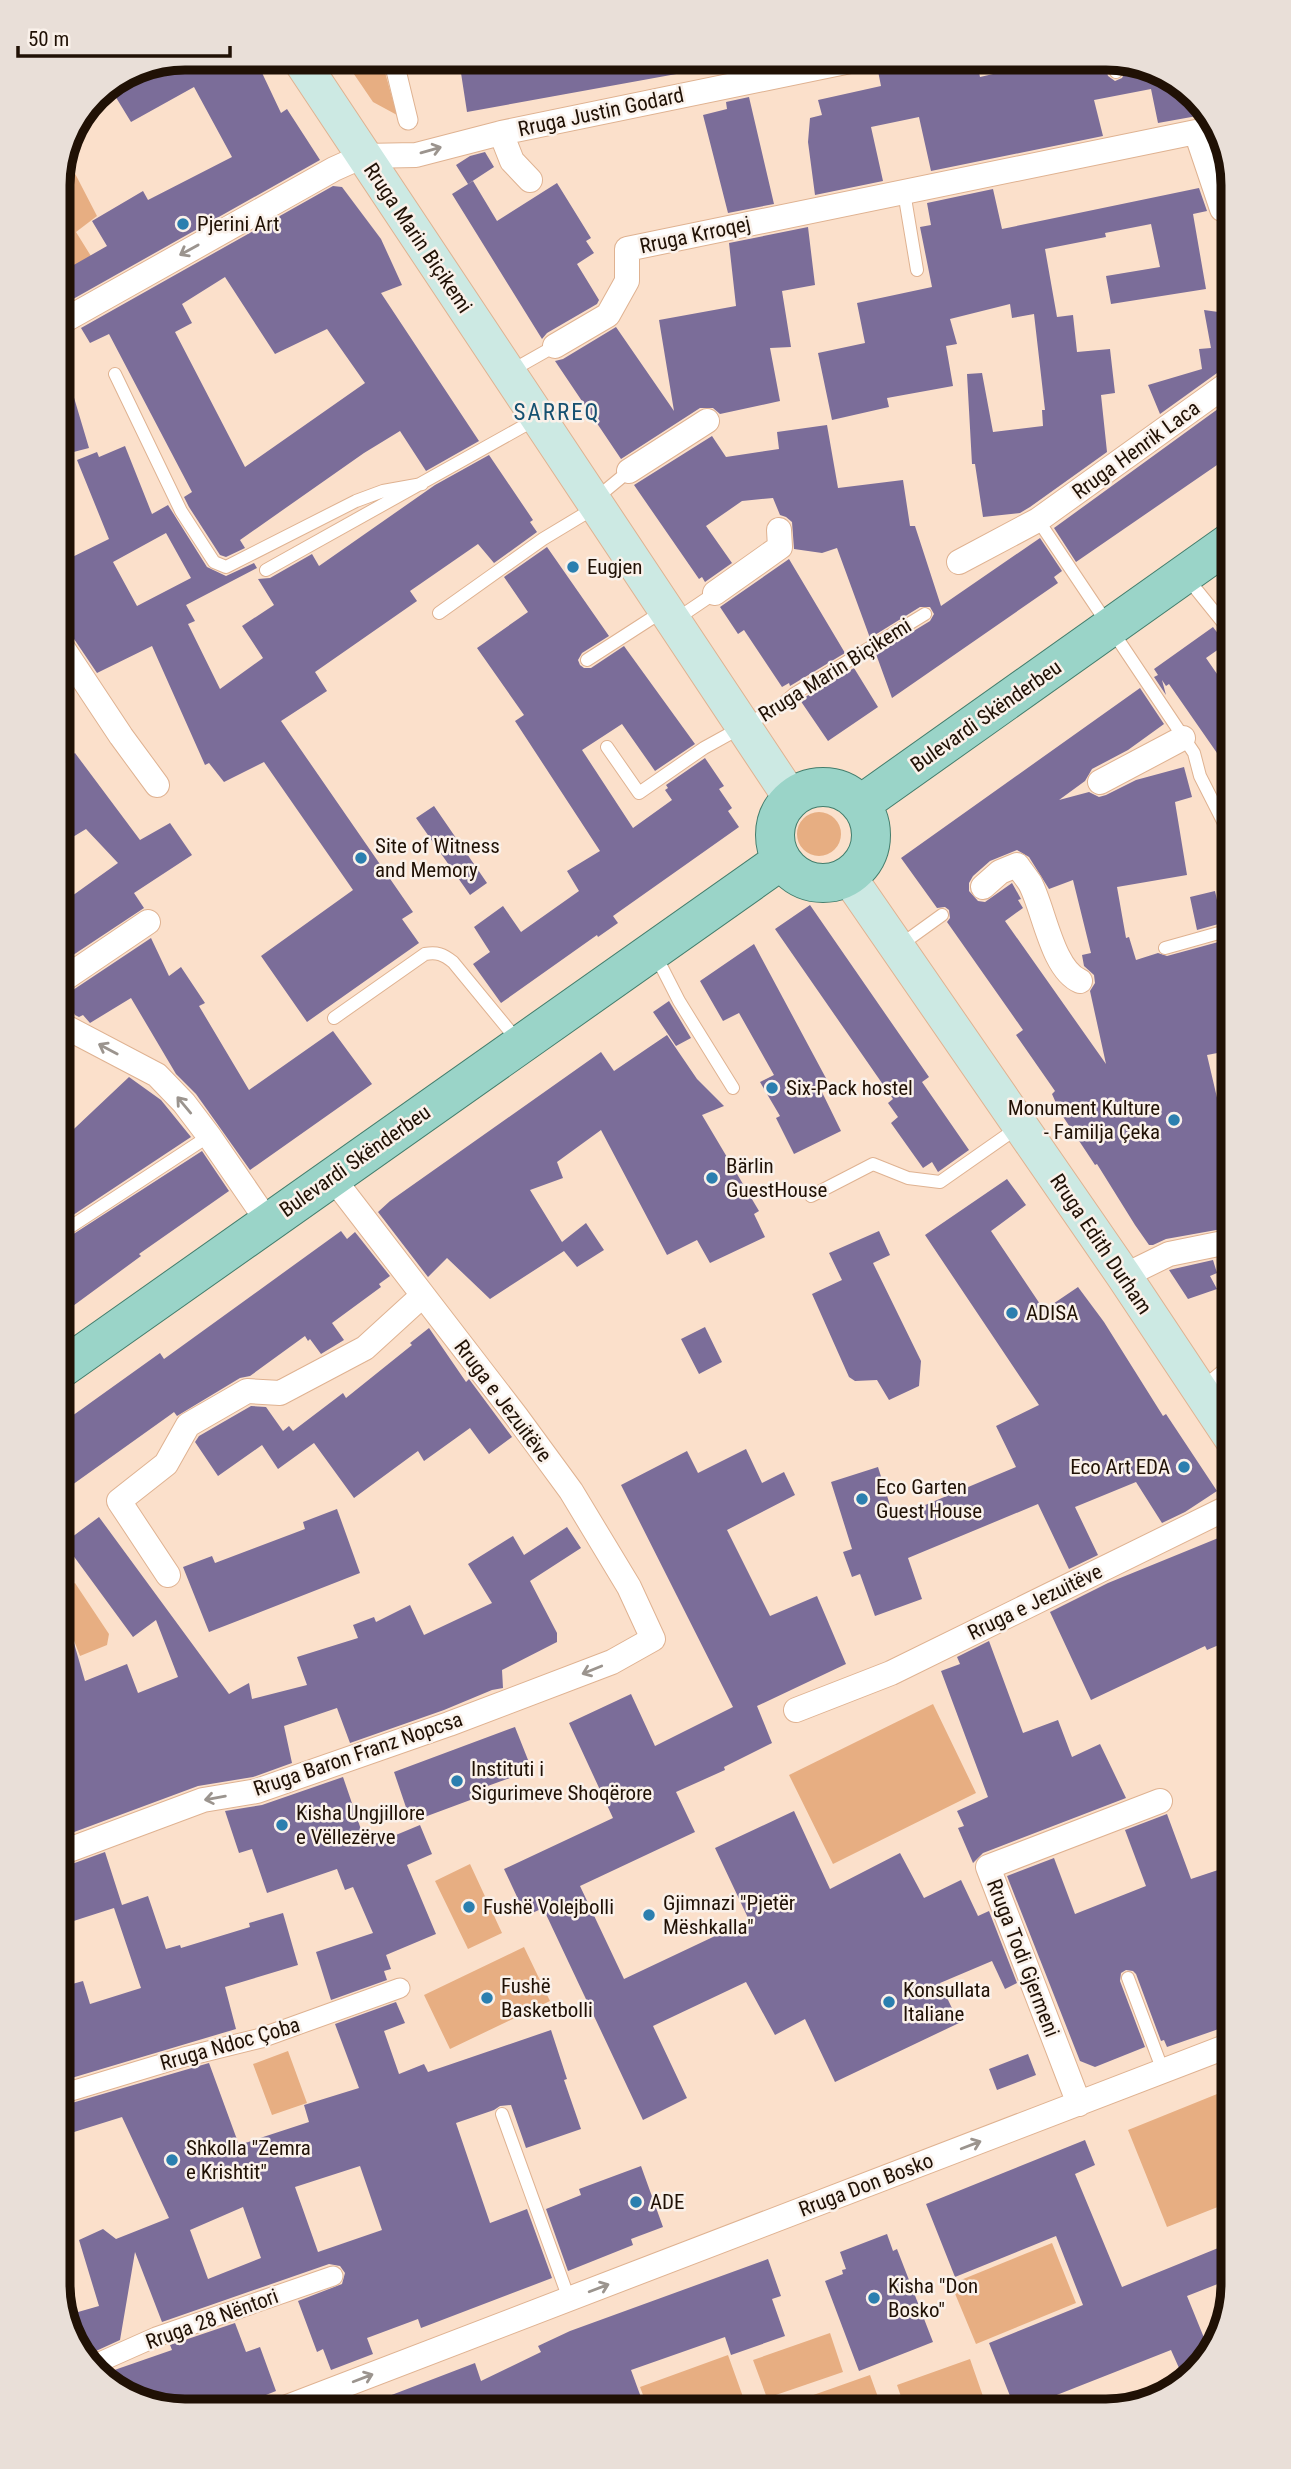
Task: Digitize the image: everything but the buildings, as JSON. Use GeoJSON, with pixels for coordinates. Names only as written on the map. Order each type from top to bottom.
{"type":"FeatureCollection","features":[{"type":"Feature","properties":{"kind":"main road","name":"Rruga Marin Biçikemi"},"geometry":{"type":"LineString","coordinates":[[307,70],[791,798]]}},
{"type":"Feature","properties":{"kind":"main road","name":"Bulevardi Skënderbeu"},"geometry":{"type":"LineString","coordinates":[[861,804],[1221,548]]}},
{"type":"Feature","properties":{"kind":"main road"},"geometry":{"type":"LineString","coordinates":[[819,786],[842,791],[861,804],[869,819],[872,835],[869,851],[860,866],[837,881],[812,882],[789,870],[776,848],[774,835],[776,821],[791,798],[804,789],[819,786]]}},
{"type":"Feature","properties":{"kind":"main road","name":"Bulevardi Skënderbeu"},"geometry":{"type":"LineString","coordinates":[[70,1362],[782,860]]}},
{"type":"Feature","properties":{"kind":"main road","name":"Rruga Edith Durham"},"geometry":{"type":"LineString","coordinates":[[848,876],[1124,1276],[1221,1422]]}},
{"type":"Feature","properties":{"kind":"street"},"geometry":{"type":"LineString","coordinates":[[396,70],[408,120]]}},
{"type":"Feature","properties":{"kind":"street","name":"Rruga Justin Godard"},"geometry":{"type":"LineString","coordinates":[[363,156],[416,155],[501,133],[807,70]]}},
{"type":"Feature","properties":{"kind":"street","name":"Rruga Krroqej"},"geometry":{"type":"LineString","coordinates":[[555,346],[608,315],[627,281],[628,249],[1196,132],[1221,206]]}},
{"type":"Feature","properties":{"kind":"street","name":"Rruga Justin Godard"},"geometry":{"type":"LineString","coordinates":[[501,133],[512,161],[530,180]]}},
{"type":"Feature","properties":{"kind":"street"},"geometry":{"type":"LineString","coordinates":[[70,317],[334,169],[363,156]]}},
{"type":"Feature","properties":{"kind":"street","name":"Rruga Henrik Laca"},"geometry":{"type":"LineString","coordinates":[[959,562],[1038,520],[1221,389]]}},
{"type":"Feature","properties":{"kind":"street"},"geometry":{"type":"LineString","coordinates":[[629,471],[707,421]]}},
{"type":"Feature","properties":{"kind":"street"},"geometry":{"type":"LineString","coordinates":[[715,593],[780,547],[779,530]]}},
{"type":"Feature","properties":{"kind":"street"},"geometry":{"type":"LineString","coordinates":[[70,659],[157,785]]}},
{"type":"Feature","properties":{"kind":"street"},"geometry":{"type":"LineString","coordinates":[[1100,782],[1183,738]]}},
{"type":"Feature","properties":{"kind":"street"},"geometry":{"type":"LineString","coordinates":[[983,887],[1000,872],[1017,865],[1030,883],[1059,959],[1073,978],[1080,981]]}},
{"type":"Feature","properties":{"kind":"street"},"geometry":{"type":"LineString","coordinates":[[70,975],[148,922]]}},
{"type":"Feature","properties":{"kind":"street"},"geometry":{"type":"LineString","coordinates":[[70,1029],[157,1075],[209,1136],[268,1222]]}},
{"type":"Feature","properties":{"kind":"street","name":"Rruga e Jezuitëve"},"geometry":{"type":"LineString","coordinates":[[332,1177],[571,1491],[629,1587],[653,1639]]}},
{"type":"Feature","properties":{"kind":"street"},"geometry":{"type":"LineString","coordinates":[[1124,1276],[1169,1254],[1221,1243]]}},
{"type":"Feature","properties":{"kind":"street"},"geometry":{"type":"LineString","coordinates":[[168,1575],[120,1501],[166,1464],[188,1425],[247,1391],[280,1393],[365,1348],[422,1296]]}},
{"type":"Feature","properties":{"kind":"street"},"geometry":{"type":"LineString","coordinates":[[1203,1395],[1221,1380]]}},
{"type":"Feature","properties":{"kind":"street","name":"Rruga e Jezuitëve"},"geometry":{"type":"LineString","coordinates":[[796,1710],[891,1672],[1221,1511]]}},
{"type":"Feature","properties":{"kind":"street","name":"Rruga Baron Franz Nopcsa"},"geometry":{"type":"LineString","coordinates":[[70,1850],[203,1800],[257,1791],[449,1724],[612,1662],[653,1639]]}},
{"type":"Feature","properties":{"kind":"street","name":"Rruga Todi Gjermeni"},"geometry":{"type":"LineString","coordinates":[[1079,2104],[988,1867],[1160,1801]]}},
{"type":"Feature","properties":{"kind":"street","name":"Rruga Ndoc Çoba"},"geometry":{"type":"LineString","coordinates":[[70,2091],[184,2057],[261,2038],[400,1988]]}},
{"type":"Feature","properties":{"kind":"street","name":"Rruga Don Bosko"},"geometry":{"type":"LineString","coordinates":[[308,2399],[1221,2049]]}},
{"type":"Feature","properties":{"kind":"street","name":"Rruga 28 Nëntori"},"geometry":{"type":"LineString","coordinates":[[101,2362],[156,2337],[334,2276]]}},
{"type":"Feature","properties":{"kind":"lane"},"geometry":{"type":"LineString","coordinates":[[904,192],[917,270]]}},
{"type":"Feature","properties":{"kind":"lane","name":"Rruga Krroqej"},"geometry":{"type":"LineString","coordinates":[[507,373],[555,346]]}},
{"type":"Feature","properties":{"kind":"lane"},"geometry":{"type":"LineString","coordinates":[[116,374],[181,511],[214,562],[226,567],[356,501],[383,491],[422,484]]}},
{"type":"Feature","properties":{"kind":"lane"},"geometry":{"type":"LineString","coordinates":[[266,570],[538,418]]}},
{"type":"Feature","properties":{"kind":"lane"},"geometry":{"type":"LineString","coordinates":[[439,613],[595,504],[629,471]]}},
{"type":"Feature","properties":{"kind":"lane"},"geometry":{"type":"LineString","coordinates":[[1038,520],[1194,753],[1200,776],[1221,817]]}},
{"type":"Feature","properties":{"kind":"lane"},"geometry":{"type":"LineString","coordinates":[[1184,574],[1221,620]]}},
{"type":"Feature","properties":{"kind":"lane"},"geometry":{"type":"LineString","coordinates":[[587,660],[715,593]]}},
{"type":"Feature","properties":{"kind":"lane","name":"Rruga Marin Biçikemi"},"geometry":{"type":"LineString","coordinates":[[607,747],[639,793],[704,748],[925,614]]}},
{"type":"Feature","properties":{"kind":"lane"},"geometry":{"type":"LineString","coordinates":[[897,947],[942,915]]}},
{"type":"Feature","properties":{"kind":"lane"},"geometry":{"type":"LineString","coordinates":[[1165,948],[1221,932]]}},
{"type":"Feature","properties":{"kind":"lane"},"geometry":{"type":"LineString","coordinates":[[653,950],[679,1001],[733,1088]]}},
{"type":"Feature","properties":{"kind":"lane"},"geometry":{"type":"LineString","coordinates":[[334,1018],[425,954],[434,952],[443,954],[453,962],[521,1044]]}},
{"type":"Feature","properties":{"kind":"lane"},"geometry":{"type":"LineString","coordinates":[[811,1196],[873,1164],[908,1178],[940,1182],[1020,1126]]}},
{"type":"Feature","properties":{"kind":"lane"},"geometry":{"type":"LineString","coordinates":[[70,1227],[209,1136]]}},
{"type":"Feature","properties":{"kind":"lane"},"geometry":{"type":"LineString","coordinates":[[1128,1978],[1163,2071]]}},
{"type":"Feature","properties":{"kind":"lane"},"geometry":{"type":"LineString","coordinates":[[502,2114],[569,2299]]}},
{"type":"Feature","properties":{"kind":"shaded area"},"geometry":{"type":"Polygon","coordinates":[[[351,70],[384,70],[397,115],[373,102],[351,70]]]}},
{"type":"Feature","properties":{"kind":"shaded area"},"geometry":{"type":"Polygon","coordinates":[[[72,167],[97,216],[76,232],[104,277],[70,296],[72,167]]]}},
{"type":"Feature","properties":{"kind":"shaded area"},"geometry":{"type":"Polygon","coordinates":[[[819,812],[835,818],[841,834],[835,850],[819,856],[803,850],[797,834],[803,818],[819,812]]]}},
{"type":"Feature","properties":{"kind":"shaded area"},"geometry":{"type":"Polygon","coordinates":[[[75,1583],[109,1634],[107,1645],[80,1656],[73,1638],[70,1639],[70,1586],[75,1583]]]}},
{"type":"Feature","properties":{"kind":"shaded area"},"geometry":{"type":"Polygon","coordinates":[[[933,1704],[976,1793],[833,1864],[789,1775],[933,1704]]]}},
{"type":"Feature","properties":{"kind":"shaded area","name":"Fushë Volejbolli"},"geometry":{"type":"Polygon","coordinates":[[[470,1864],[502,1933],[468,1949],[435,1881],[470,1864]]]}},
{"type":"Feature","properties":{"kind":"shaded area","name":"Fushë Basketbolli"},"geometry":{"type":"Polygon","coordinates":[[[524,1947],[550,2001],[450,2049],[424,1995],[524,1947]]]}},
{"type":"Feature","properties":{"kind":"shaded area"},"geometry":{"type":"Polygon","coordinates":[[[288,2051],[307,2103],[272,2115],[253,2064],[288,2051]]]}},
{"type":"Feature","properties":{"kind":"shaded area"},"geometry":{"type":"Polygon","coordinates":[[[1221,2092],[1221,2206],[1167,2227],[1128,2130],[1221,2092]]]}},
{"type":"Feature","properties":{"kind":"shaded area"},"geometry":{"type":"Polygon","coordinates":[[[1052,2243],[1076,2303],[976,2344],[951,2284],[1052,2243]]]}},
{"type":"Feature","properties":{"kind":"shaded area"},"geometry":{"type":"Polygon","coordinates":[[[830,2333],[843,2372],[767,2398],[753,2360],[830,2333]]]}},
{"type":"Feature","properties":{"kind":"shaded area"},"geometry":{"type":"Polygon","coordinates":[[[728,2355],[744,2399],[644,2399],[640,2387],[728,2355]]]}},
{"type":"Feature","properties":{"kind":"shaded area"},"geometry":{"type":"Polygon","coordinates":[[[970,2359],[984,2399],[902,2399],[897,2385],[970,2359]]]}},
{"type":"Feature","properties":{"kind":"shaded area"},"geometry":{"type":"Polygon","coordinates":[[[870,2375],[879,2399],[802,2399],[870,2375]]]}},
{"type":"Feature","properties":{"kind":"place","name":"Pjerini Art"},"geometry":{"type":"Point","coordinates":[183,224]}},
{"type":"Feature","properties":{"kind":"place","name":"Eugjen"},"geometry":{"type":"Point","coordinates":[573,567]}},
{"type":"Feature","properties":{"kind":"place","name":"Site of Witness and Memory"},"geometry":{"type":"Point","coordinates":[361,858]}},
{"type":"Feature","properties":{"kind":"place","name":"Six-Pack hostel"},"geometry":{"type":"Point","coordinates":[772,1088]}},
{"type":"Feature","properties":{"kind":"place","name":"Monument Kulture - Familja Çeka"},"geometry":{"type":"Point","coordinates":[1174,1120]}},
{"type":"Feature","properties":{"kind":"place","name":"Bärlin GuestHouse"},"geometry":{"type":"Point","coordinates":[712,1178]}},
{"type":"Feature","properties":{"kind":"place","name":"ADISA"},"geometry":{"type":"Point","coordinates":[1012,1313]}},
{"type":"Feature","properties":{"kind":"place","name":"Eco Art EDA"},"geometry":{"type":"Point","coordinates":[1184,1467]}},
{"type":"Feature","properties":{"kind":"place","name":"Eco Garten Guest House"},"geometry":{"type":"Point","coordinates":[862,1499]}},
{"type":"Feature","properties":{"kind":"place","name":"Instituti i Sigurimeve Shoqërore"},"geometry":{"type":"Point","coordinates":[457,1781]}},
{"type":"Feature","properties":{"kind":"place","name":"Kisha Ungjillore e Vëllezërve"},"geometry":{"type":"Point","coordinates":[282,1825]}},
{"type":"Feature","properties":{"kind":"place","name":"Fushë Volejbolli"},"geometry":{"type":"Point","coordinates":[469,1907]}},
{"type":"Feature","properties":{"kind":"place","name":"Gjimnazi \"Pjetër Mëshkalla\""},"geometry":{"type":"Point","coordinates":[649,1915]}},
{"type":"Feature","properties":{"kind":"place","name":"Fushë Basketbolli"},"geometry":{"type":"Point","coordinates":[487,1998]}},
{"type":"Feature","properties":{"kind":"place","name":"Konsullata Italiane"},"geometry":{"type":"Point","coordinates":[889,2002]}},
{"type":"Feature","properties":{"kind":"place","name":"Shkolla \"Zemra e Krishtit\""},"geometry":{"type":"Point","coordinates":[172,2160]}},
{"type":"Feature","properties":{"kind":"place","name":"ADE"},"geometry":{"type":"Point","coordinates":[636,2202]}},
{"type":"Feature","properties":{"kind":"place","name":"Kisha \"Don Bosko\""},"geometry":{"type":"Point","coordinates":[874,2298]}},
{"type":"Feature","properties":{"kind":"district","name":"SARREQ"},"geometry":{"type":"Point","coordinates":[557,412]}}]}
